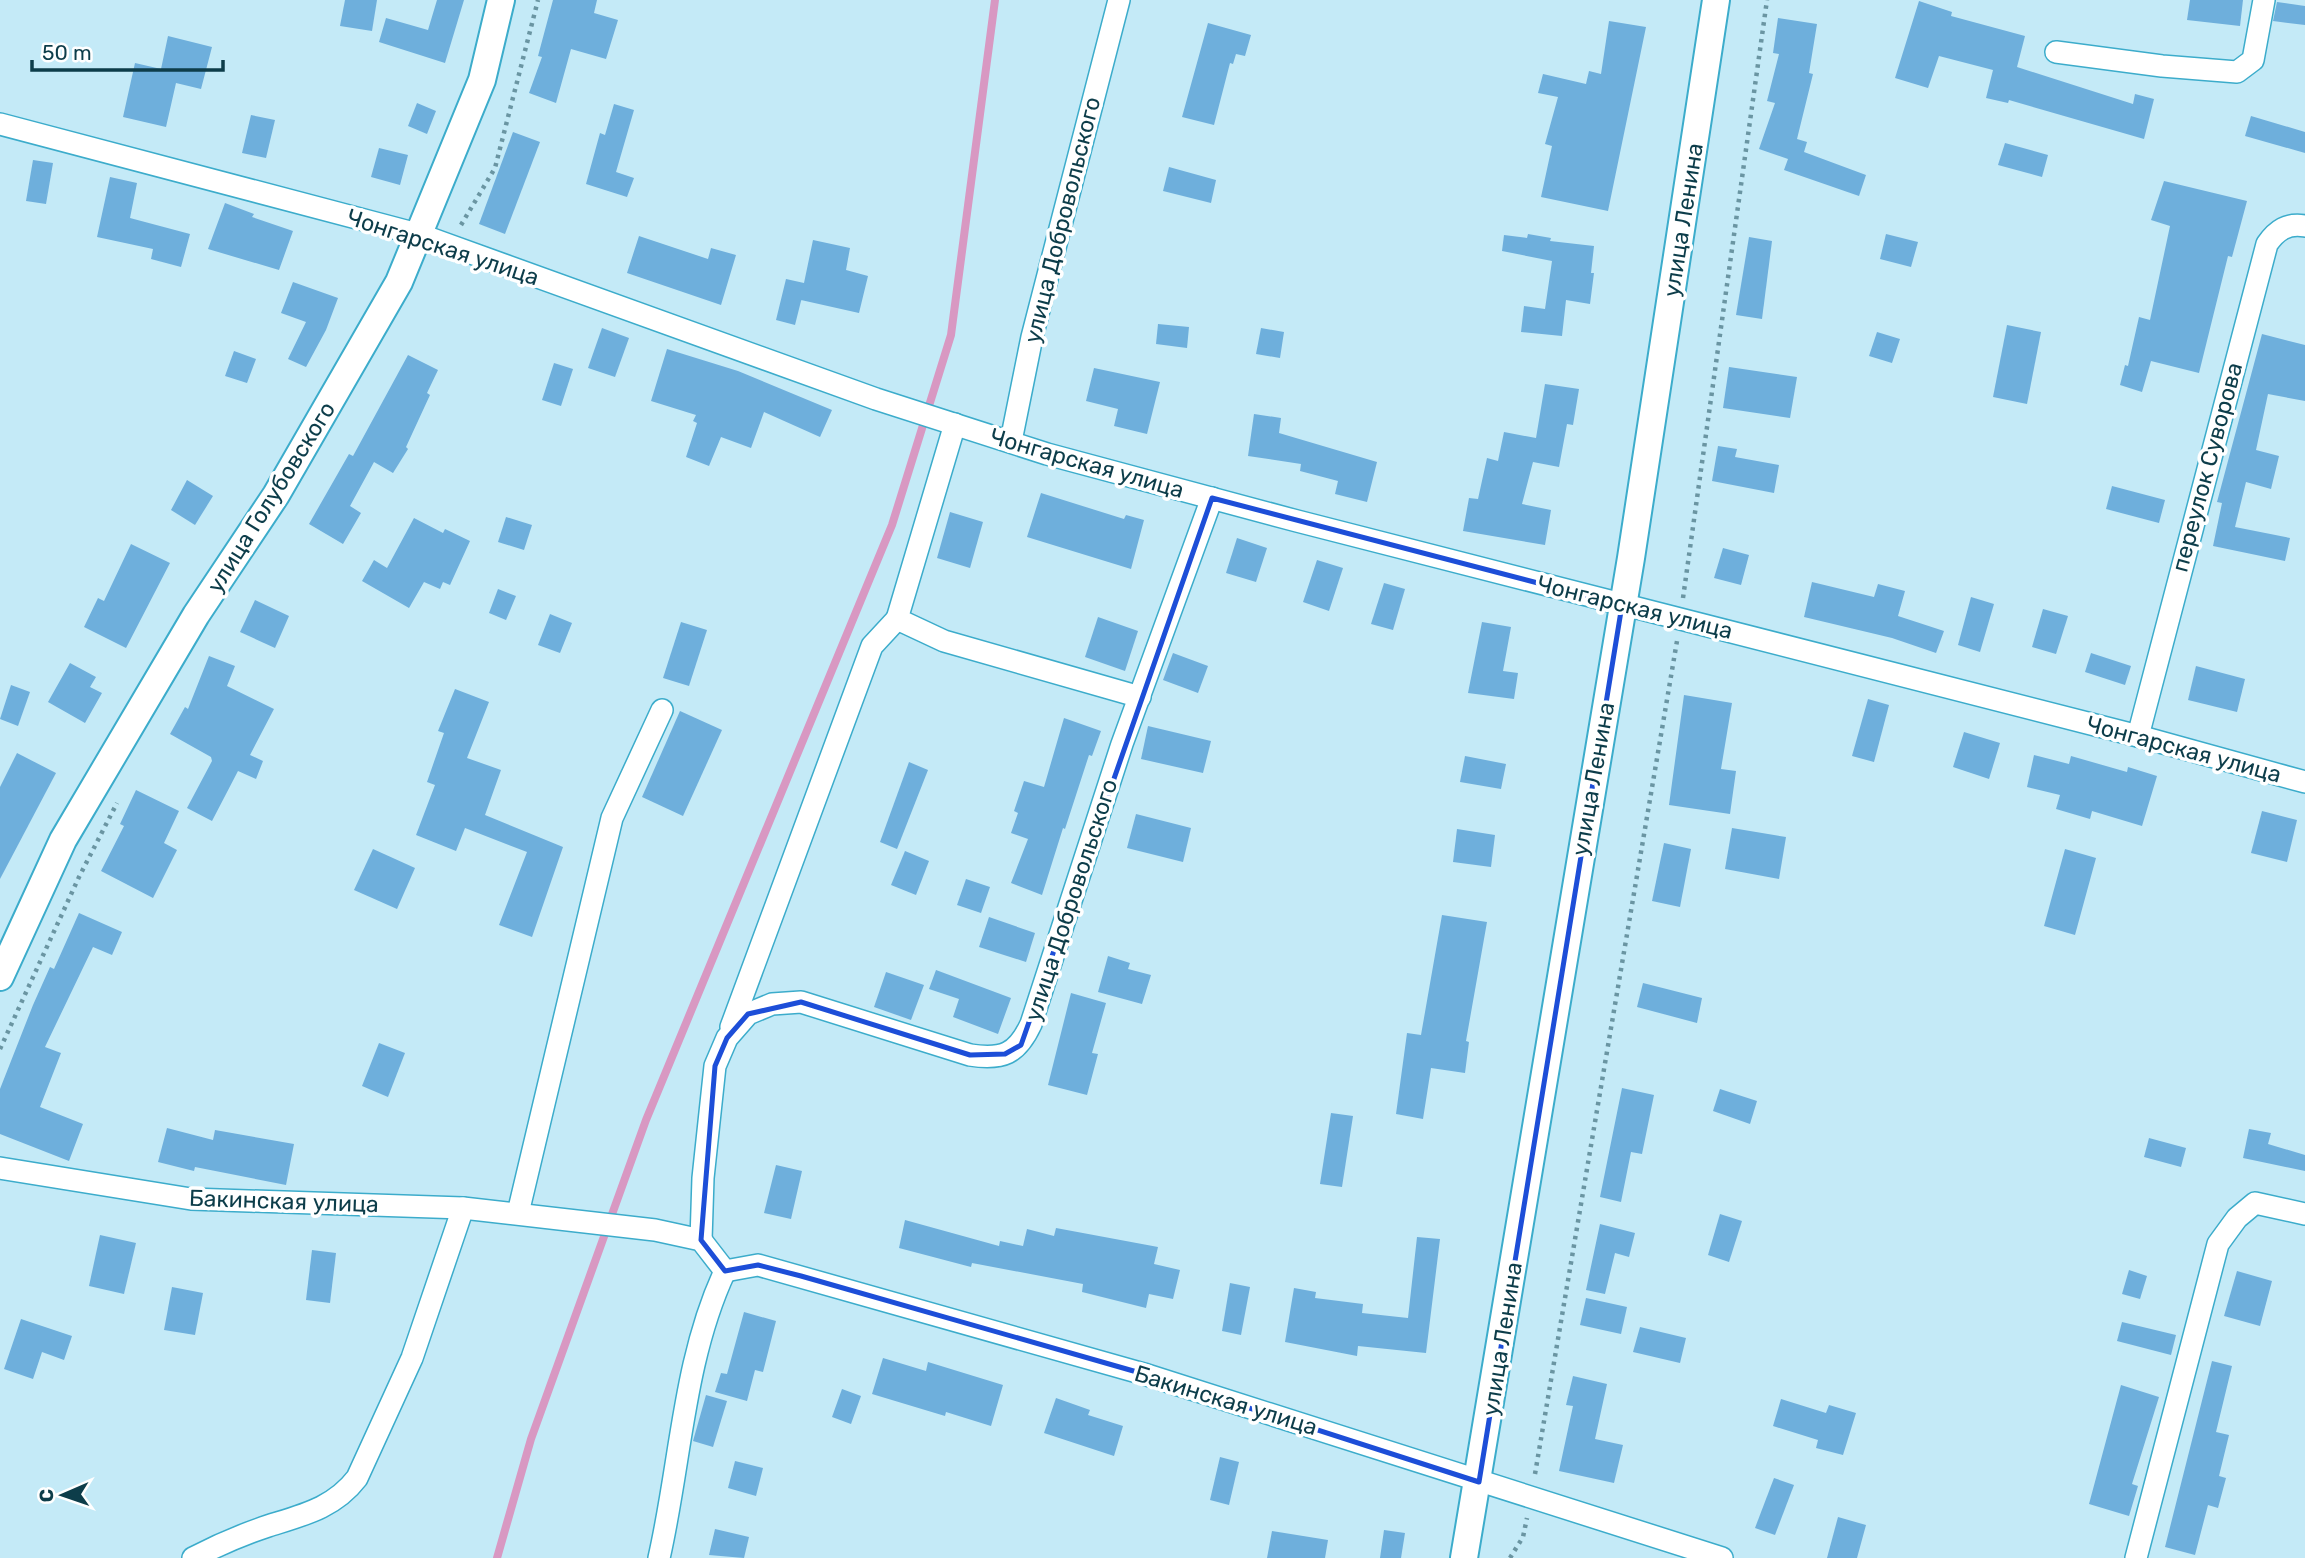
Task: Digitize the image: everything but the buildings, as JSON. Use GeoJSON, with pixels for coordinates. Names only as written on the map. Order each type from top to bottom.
{"type":"FeatureCollection","features":[{"type":"Feature","properties":{"kind":"street","name":"улица Голубовского"},"geometry":{"type":"LineString","coordinates":[[0,977],[63,840],[196,615],[276,495],[398,282],[421,235],[482,80],[501,0]]}},
{"type":"Feature","properties":{"kind":"street","name":"улица Добровольского"},"geometry":{"type":"LineString","coordinates":[[1011,441],[1032,337],[1119,0]]}},
{"type":"Feature","properties":{"kind":"street","name":"улица Ленина"},"geometry":{"type":"LineString","coordinates":[[1464,1558],[1479,1482],[1622,605],[1716,0]]}},
{"type":"Feature","properties":{"kind":"street"},"geometry":{"type":"LineString","coordinates":[[2056,52],[2162,66],[2237,72],[2253,60],[2264,0]]}},
{"type":"Feature","properties":{"kind":"street","name":"Чонгарская улица"},"geometry":{"type":"LineString","coordinates":[[0,124],[421,235],[876,399],[1011,441],[1212,498],[2138,736],[2305,782]]}},
{"type":"Feature","properties":{"kind":"street","name":"переулок Суворова"},"geometry":{"type":"LineString","coordinates":[[2138,736],[2267,244],[2276,231],[2287,226],[2305,226]]}},
{"type":"Feature","properties":{"kind":"street"},"geometry":{"type":"LineString","coordinates":[[727,1038],[872,646],[897,620],[961,426]]}},
{"type":"Feature","properties":{"kind":"street","name":"улица Добровольского"},"geometry":{"type":"LineString","coordinates":[[701,1240],[703,1178],[715,1066],[727,1038],[748,1014],[772,1004],[801,1002],[970,1055],[986,1058],[1005,1054],[1021,1045],[1031,1024],[1140,697],[1212,498]]}},
{"type":"Feature","properties":{"kind":"street"},"geometry":{"type":"LineString","coordinates":[[897,620],[944,641],[1140,697]]}},
{"type":"Feature","properties":{"kind":"street"},"geometry":{"type":"LineString","coordinates":[[517,1213],[612,818],[662,710]]}},
{"type":"Feature","properties":{"kind":"street","name":"Бакинская улица"},"geometry":{"type":"LineString","coordinates":[[0,1168],[191,1199],[463,1208],[570,1218],[655,1230],[701,1240]]}},
{"type":"Feature","properties":{"kind":"street"},"geometry":{"type":"LineString","coordinates":[[2136,1558],[2218,1244],[2237,1218],[2255,1203],[2305,1214]]}},
{"type":"Feature","properties":{"kind":"street"},"geometry":{"type":"LineString","coordinates":[[193,1558],[265,1527],[324,1508],[345,1494],[357,1478],[412,1358],[463,1208]]}},
{"type":"Feature","properties":{"kind":"street"},"geometry":{"type":"LineString","coordinates":[[663,1557],[690,1380],[710,1302],[725,1271],[701,1240]]}},
{"type":"Feature","properties":{"kind":"street","name":"Бакинская улица"},"geometry":{"type":"LineString","coordinates":[[725,1271],[758,1265],[1144,1374],[1722,1558]]}},
{"type":"Feature","properties":{"kind":"path"},"geometry":{"type":"LineString","coordinates":[[1510,1558],[1523,1537],[1531,1498],[1680,619],[1767,0]]}},
{"type":"Feature","properties":{"kind":"highlighted area"},"geometry":{"type":"Polygon","coordinates":[[[1212,498],[1622,605],[1479,1482],[1144,1374],[801,1276],[758,1265],[725,1271],[701,1240],[715,1066],[727,1038],[748,1014],[801,1002],[970,1055],[1005,1054],[1021,1045],[1212,498]]]}},
{"type":"Feature","properties":{"kind":"waterway"},"geometry":{"type":"LineString","coordinates":[[497,1558],[531,1439],[646,1120],[892,525],[951,335],[995,0]]}}]}
